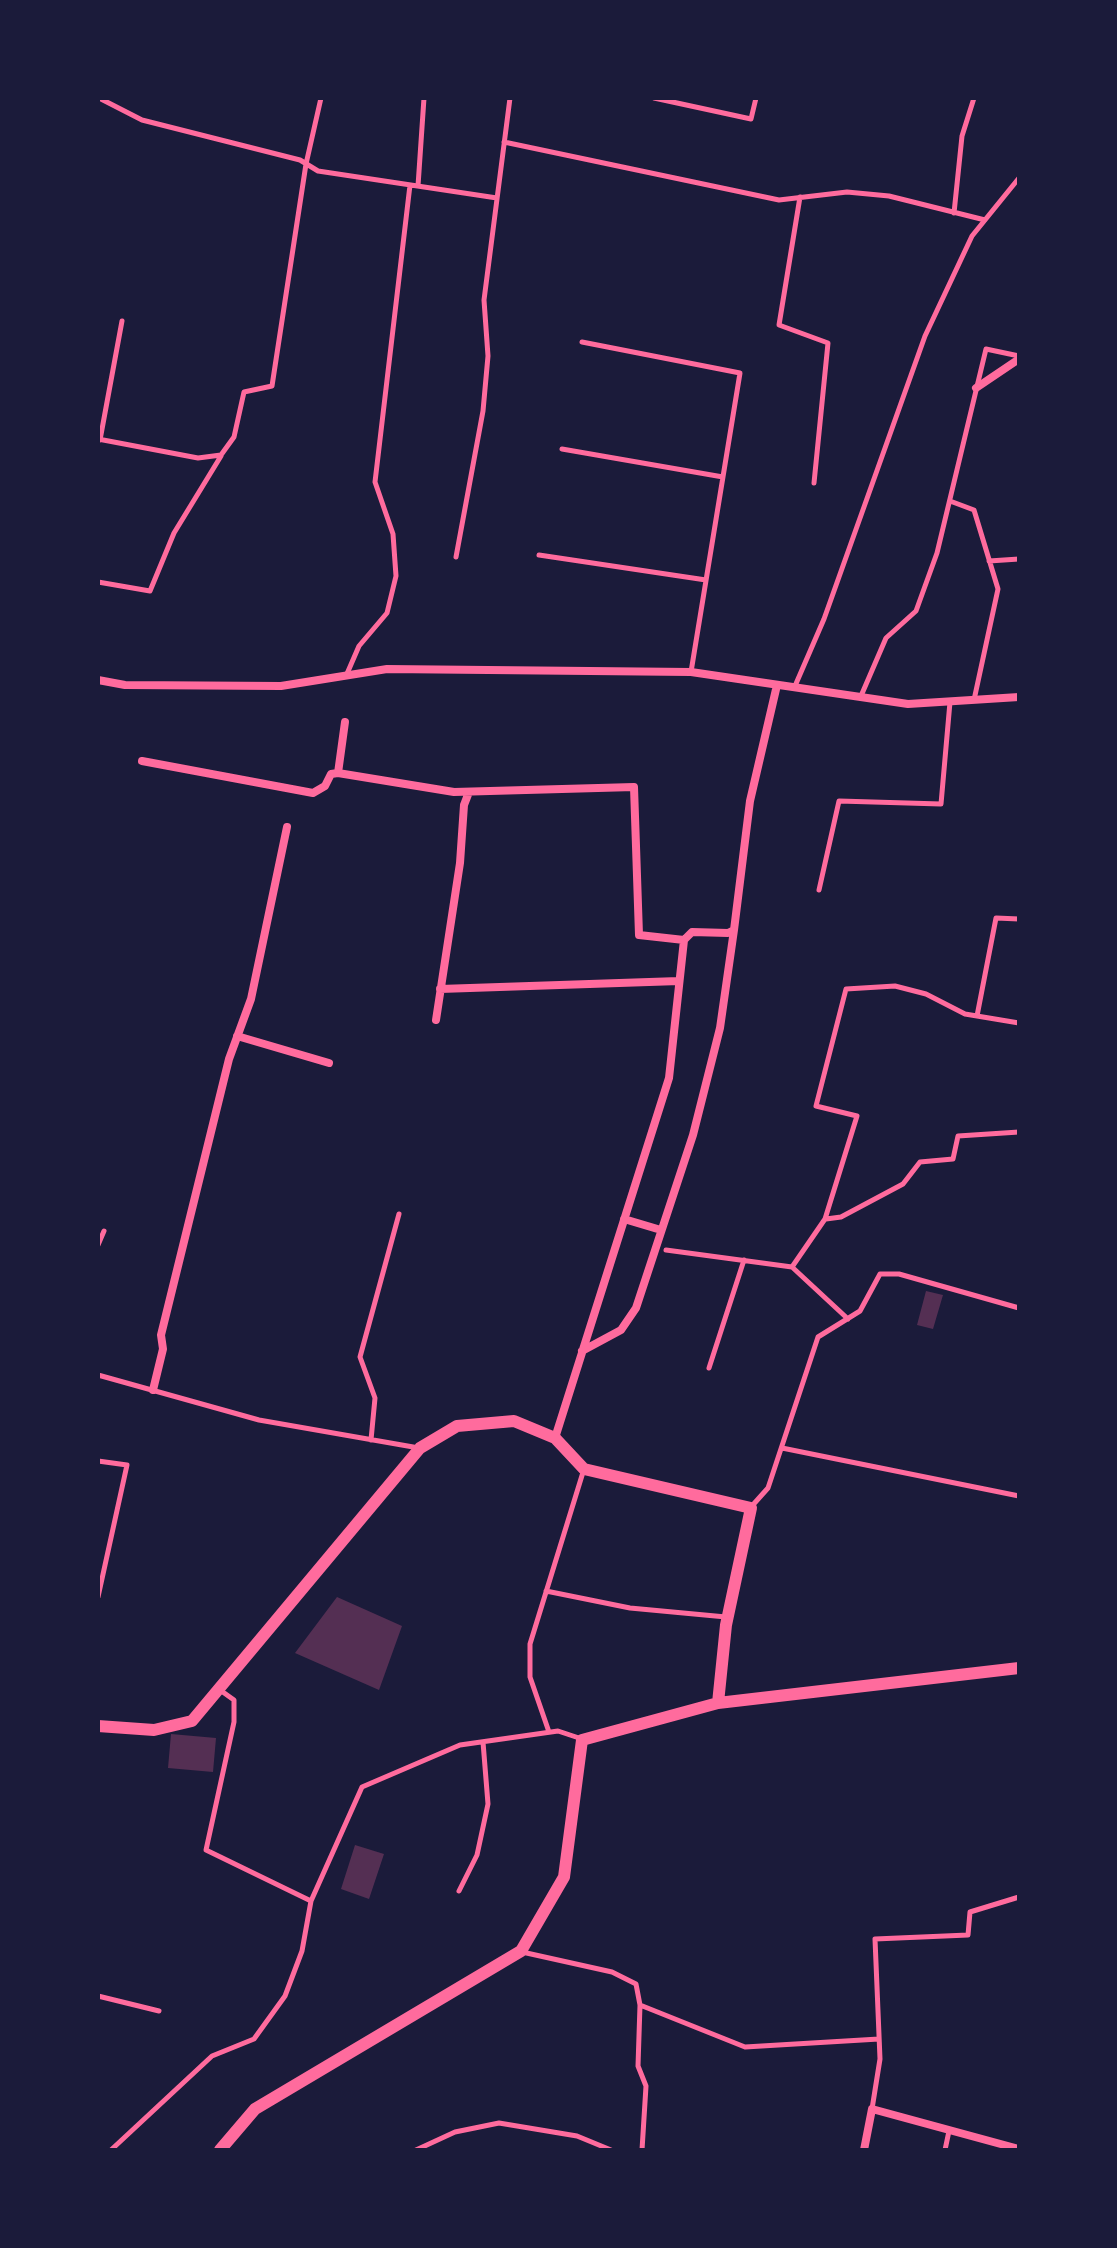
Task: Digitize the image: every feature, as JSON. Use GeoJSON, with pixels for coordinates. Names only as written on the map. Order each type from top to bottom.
{"type":"FeatureCollection","features":[{"type":"Feature","properties":{"kind":"street"},"geometry":{"type":"LineString","coordinates":[[976,388],[1019,358]]}},
{"type":"Feature","properties":{"kind":"street"},"geometry":{"type":"LineString","coordinates":[[98,680],[125,685],[281,686],[387,669],[691,672],[908,704],[1019,697]]}},
{"type":"Feature","properties":{"kind":"street"},"geometry":{"type":"LineString","coordinates":[[582,1351],[621,1330],[636,1308],[693,1135],[720,1028],[750,801],[777,685]]}},
{"type":"Feature","properties":{"kind":"street"},"geometry":{"type":"LineString","coordinates":[[338,773],[345,722]]}},
{"type":"Feature","properties":{"kind":"street"},"geometry":{"type":"LineString","coordinates":[[142,761],[313,793],[325,786],[331,774],[338,773],[469,792],[634,787],[639,935],[684,940]]}},
{"type":"Feature","properties":{"kind":"street"},"geometry":{"type":"LineString","coordinates":[[436,1020],[460,863],[464,805],[469,792]]}},
{"type":"Feature","properties":{"kind":"street"},"geometry":{"type":"LineString","coordinates":[[153,1390],[163,1349],[165,1320],[237,1036],[251,999],[287,827]]}},
{"type":"Feature","properties":{"kind":"street"},"geometry":{"type":"LineString","coordinates":[[555,1438],[669,1078],[684,940],[692,932],[728,933],[734,930]]}},
{"type":"Feature","properties":{"kind":"street"},"geometry":{"type":"LineString","coordinates":[[440,989],[679,981]]}},
{"type":"Feature","properties":{"kind":"street"},"geometry":{"type":"LineString","coordinates":[[237,1036],[329,1063]]}},
{"type":"Feature","properties":{"kind":"street"},"geometry":{"type":"LineString","coordinates":[[624,1219],[661,1230]]}},
{"type":"Feature","properties":{"kind":"street"},"geometry":{"type":"LineString","coordinates":[[98,1726],[154,1730],[192,1721],[420,1448],[457,1426],[514,1421],[555,1438],[584,1469],[751,1508],[727,1617],[718,1703]]}},
{"type":"Feature","properties":{"kind":"street"},"geometry":{"type":"LineString","coordinates":[[220,2150],[255,2109],[521,1951],[564,1877],[582,1740],[718,1703],[1019,1668]]}},
{"type":"Feature","properties":{"kind":"street"},"geometry":{"type":"LineString","coordinates":[[864,2150],[872,2109],[1019,2149]]}},
{"type":"Feature","properties":{"kind":"lane"},"geometry":{"type":"LineString","coordinates":[[99,98],[142,120],[306,164],[318,171],[497,198]]}},
{"type":"Feature","properties":{"kind":"lane"},"geometry":{"type":"LineString","coordinates":[[98,582],[150,591],[174,533],[234,437],[244,392],[272,386],[306,164],[321,98]]}},
{"type":"Feature","properties":{"kind":"lane"},"geometry":{"type":"LineString","coordinates":[[418,186],[424,98]]}},
{"type":"Feature","properties":{"kind":"lane"},"geometry":{"type":"LineString","coordinates":[[456,557],[483,411],[488,356],[484,300],[510,98]]}},
{"type":"Feature","properties":{"kind":"lane"},"geometry":{"type":"LineString","coordinates":[[654,98],[751,119],[756,98]]}},
{"type":"Feature","properties":{"kind":"lane"},"geometry":{"type":"LineString","coordinates":[[954,213],[962,136],[974,98]]}},
{"type":"Feature","properties":{"kind":"lane"},"geometry":{"type":"LineString","coordinates":[[504,142],[779,200],[861,193],[985,220]]}},
{"type":"Feature","properties":{"kind":"lane"},"geometry":{"type":"LineString","coordinates":[[795,687],[824,619],[925,336],[972,236],[1019,178]]}},
{"type":"Feature","properties":{"kind":"lane"},"geometry":{"type":"LineString","coordinates":[[346,676],[359,646],[387,613],[396,576],[393,534],[375,482],[410,185]]}},
{"type":"Feature","properties":{"kind":"lane"},"geometry":{"type":"LineString","coordinates":[[800,197],[779,325],[828,343],[814,483]]}},
{"type":"Feature","properties":{"kind":"lane"},"geometry":{"type":"LineString","coordinates":[[122,321],[99,440],[198,458],[221,455]]}},
{"type":"Feature","properties":{"kind":"lane"},"geometry":{"type":"LineString","coordinates":[[582,342],[740,373],[691,672]]}},
{"type":"Feature","properties":{"kind":"lane"},"geometry":{"type":"LineString","coordinates":[[861,697],[886,638],[916,611],[937,553],[986,349],[1019,358]]}},
{"type":"Feature","properties":{"kind":"lane"},"geometry":{"type":"LineString","coordinates":[[562,449],[723,477]]}},
{"type":"Feature","properties":{"kind":"lane"},"geometry":{"type":"LineString","coordinates":[[950,501],[974,510],[998,589],[974,700]]}},
{"type":"Feature","properties":{"kind":"lane"},"geometry":{"type":"LineString","coordinates":[[539,555],[706,580]]}},
{"type":"Feature","properties":{"kind":"lane"},"geometry":{"type":"LineString","coordinates":[[989,561],[1019,559]]}},
{"type":"Feature","properties":{"kind":"lane"},"geometry":{"type":"LineString","coordinates":[[819,890],[839,801],[941,804],[950,701]]}},
{"type":"Feature","properties":{"kind":"lane"},"geometry":{"type":"LineString","coordinates":[[977,1016],[996,918],[1019,919]]}},
{"type":"Feature","properties":{"kind":"lane"},"geometry":{"type":"LineString","coordinates":[[792,1267],[825,1219],[857,1116],[816,1106],[846,989],[895,986],[926,994],[965,1014],[1019,1023]]}},
{"type":"Feature","properties":{"kind":"lane"},"geometry":{"type":"LineString","coordinates":[[825,1219],[841,1217],[903,1184],[920,1162],[953,1159],[958,1136],[1019,1132]]}},
{"type":"Feature","properties":{"kind":"lane"},"geometry":{"type":"LineString","coordinates":[[371,1440],[375,1398],[360,1357],[399,1214]]}},
{"type":"Feature","properties":{"kind":"lane"},"geometry":{"type":"LineString","coordinates":[[98,1245],[104,1231]]}},
{"type":"Feature","properties":{"kind":"lane"},"geometry":{"type":"LineString","coordinates":[[666,1250],[792,1267],[848,1319]]}},
{"type":"Feature","properties":{"kind":"lane"},"geometry":{"type":"LineString","coordinates":[[709,1368],[744,1260]]}},
{"type":"Feature","properties":{"kind":"lane"},"geometry":{"type":"LineString","coordinates":[[751,1508],[768,1488],[818,1337],[860,1311],[880,1274],[899,1274],[1019,1308]]}},
{"type":"Feature","properties":{"kind":"lane"},"geometry":{"type":"LineString","coordinates":[[98,1375],[259,1420],[420,1448]]}},
{"type":"Feature","properties":{"kind":"lane"},"geometry":{"type":"LineString","coordinates":[[782,1448],[1019,1496]]}},
{"type":"Feature","properties":{"kind":"lane"},"geometry":{"type":"LineString","coordinates":[[98,1461],[127,1465],[98,1597]]}},
{"type":"Feature","properties":{"kind":"lane"},"geometry":{"type":"LineString","coordinates":[[549,1732],[530,1677],[530,1644],[584,1469]]}},
{"type":"Feature","properties":{"kind":"lane"},"geometry":{"type":"LineString","coordinates":[[546,1591],[630,1608],[727,1617]]}},
{"type":"Feature","properties":{"kind":"lane"},"geometry":{"type":"LineString","coordinates":[[218,1689],[234,1700],[234,1722],[206,1850],[311,1901]]}},
{"type":"Feature","properties":{"kind":"lane"},"geometry":{"type":"LineString","coordinates":[[111,2150],[212,2056],[254,2039],[285,1996],[302,1951],[311,1901],[362,1787],[460,1745],[558,1731],[582,1740]]}},
{"type":"Feature","properties":{"kind":"lane"},"geometry":{"type":"LineString","coordinates":[[459,1891],[477,1855],[488,1804],[483,1742]]}},
{"type":"Feature","properties":{"kind":"lane"},"geometry":{"type":"LineString","coordinates":[[872,2109],[879,2039],[875,1939],[968,1935],[970,1912],[1019,1897]]}},
{"type":"Feature","properties":{"kind":"lane"},"geometry":{"type":"LineString","coordinates":[[521,1951],[612,1972],[636,1984],[640,2005],[638,2066],[646,2086],[642,2150]]}},
{"type":"Feature","properties":{"kind":"lane"},"geometry":{"type":"LineString","coordinates":[[98,1996],[159,2011]]}},
{"type":"Feature","properties":{"kind":"lane"},"geometry":{"type":"LineString","coordinates":[[640,2005],[745,2047],[879,2039]]}},
{"type":"Feature","properties":{"kind":"lane"},"geometry":{"type":"LineString","coordinates":[[416,2150],[455,2132],[499,2123],[577,2136],[611,2150]]}},
{"type":"Feature","properties":{"kind":"lane"},"geometry":{"type":"LineString","coordinates":[[945,2150],[949,2130]]}},
{"type":"Feature","properties":{"kind":"building"},"geometry":{"type":"Polygon","coordinates":[[[926,1291],[943,1295],[933,1329],[917,1325],[926,1291]]]}},
{"type":"Feature","properties":{"kind":"building"},"geometry":{"type":"Polygon","coordinates":[[[337,1597],[402,1626],[379,1690],[295,1653],[337,1597]]]}},
{"type":"Feature","properties":{"kind":"building"},"geometry":{"type":"Polygon","coordinates":[[[171,1734],[216,1738],[213,1772],[168,1768],[171,1734]]]}},
{"type":"Feature","properties":{"kind":"building"},"geometry":{"type":"Polygon","coordinates":[[[355,1845],[384,1854],[369,1899],[341,1889],[355,1845]]]}}]}
